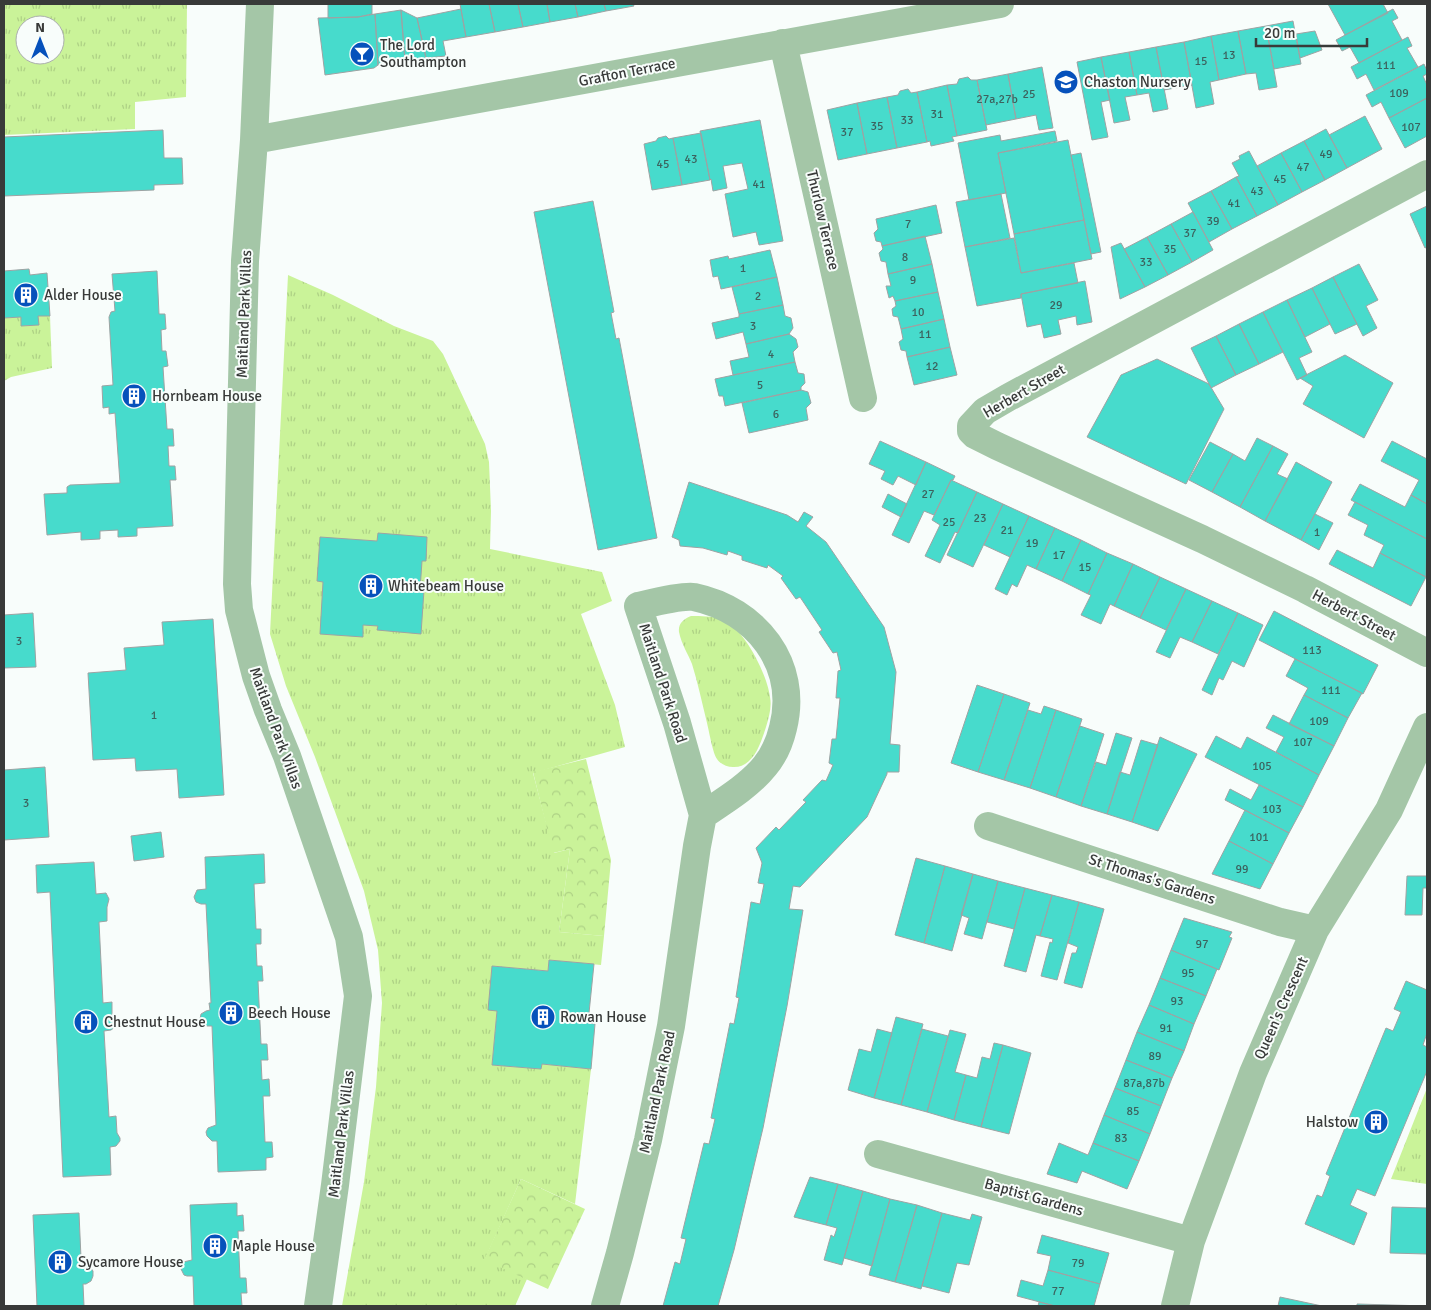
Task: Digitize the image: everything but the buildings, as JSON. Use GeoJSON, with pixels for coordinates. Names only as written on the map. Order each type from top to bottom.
{"type":"FeatureCollection","features":[{"type":"Feature","properties":{"kind":"street","name":"Maitland Park Villas"},"geometry":{"type":"LineString","coordinates":[[260,4],[254,140],[245,262],[237,584],[238,610],[256,676],[287,756],[349,937],[358,996],[318,1306]]}},
{"type":"Feature","properties":{"kind":"street","name":"Grafton Terrace"},"geometry":{"type":"LineString","coordinates":[[254,140],[783,43],[955,8],[1000,4]]}},
{"type":"Feature","properties":{"kind":"street","name":"Thurlow Terrace"},"geometry":{"type":"LineString","coordinates":[[783,43],[863,398]]}},
{"type":"Feature","properties":{"kind":"street","name":"Herbert Street"},"geometry":{"type":"LineString","coordinates":[[1427,174],[1009,397],[985,411],[971,426],[971,431],[975,435],[1210,543],[1305,589],[1427,654]]}},
{"type":"Feature","properties":{"kind":"street","name":"Maitland Park Road"},"geometry":{"type":"LineString","coordinates":[[605,1306],[648,1140],[672,1026],[703,815],[677,722],[638,606],[664,600],[692,597],[725,607],[756,629],[774,652],[784,676],[787,693],[787,712],[780,740],[766,766],[740,789],[703,815]]}},
{"type":"Feature","properties":{"kind":"street","name":"Queen's Crescent"},"geometry":{"type":"LineString","coordinates":[[1175,1306],[1190,1241],[1253,1073],[1316,930],[1389,810],[1427,727]]}},
{"type":"Feature","properties":{"kind":"street","name":"St Thomas's Gardens"},"geometry":{"type":"LineString","coordinates":[[988,826],[1280,922],[1316,930]]}},
{"type":"Feature","properties":{"kind":"street","name":"Baptist Gardens"},"geometry":{"type":"LineString","coordinates":[[878,1154],[1190,1241]]}},
{"type":"Feature","properties":{"kind":"green space"},"geometry":{"type":"Polygon","coordinates":[[[4,4],[187,4],[186,97],[135,102],[135,129],[4,135],[4,4]]]}},
{"type":"Feature","properties":{"kind":"green space"},"geometry":{"type":"Polygon","coordinates":[[[288,275],[394,326],[433,341],[443,354],[485,444],[489,462],[490,549],[602,572],[612,601],[581,614],[615,705],[625,747],[533,773],[554,853],[570,849],[559,932],[604,936],[601,965],[549,960],[548,971],[492,966],[497,1011],[492,1065],[541,1069],[542,1064],[591,1069],[575,1204],[521,1179],[485,1259],[527,1279],[515,1306],[342,1306],[364,1182],[376,1087],[382,1003],[378,950],[364,891],[315,757],[286,686],[270,634],[288,275]]]}},
{"type":"Feature","properties":{"kind":"green space"},"geometry":{"type":"Polygon","coordinates":[[[38,316],[50,316],[52,368],[11,377],[4,381],[4,318],[21,317],[21,326],[38,325],[38,316]]]}},
{"type":"Feature","properties":{"kind":"green space"},"geometry":{"type":"Polygon","coordinates":[[[691,616],[721,619],[738,631],[753,652],[768,687],[771,701],[762,740],[751,759],[740,766],[731,767],[724,765],[718,761],[714,752],[692,664],[679,632],[679,626],[682,622],[691,616]]]}},
{"type":"Feature","properties":{"kind":"green space"},"geometry":{"type":"Polygon","coordinates":[[[586,759],[611,860],[604,936],[559,932],[570,849],[553,853],[533,772],[586,759]]]}},
{"type":"Feature","properties":{"kind":"green space"},"geometry":{"type":"Polygon","coordinates":[[[1427,1088],[1427,1184],[1391,1179],[1427,1088]]]}},
{"type":"Feature","properties":{"kind":"green space"},"geometry":{"type":"Polygon","coordinates":[[[521,1179],[585,1209],[548,1289],[484,1260],[521,1179]]]}},
{"type":"Feature","properties":{"kind":"place","name":"The Lord Southampton"},"geometry":{"type":"Point","coordinates":[362,54]}},
{"type":"Feature","properties":{"kind":"place","name":"Chaston Nursery"},"geometry":{"type":"Point","coordinates":[1066,82]}},
{"type":"Feature","properties":{"kind":"place","name":"Alder House"},"geometry":{"type":"Point","coordinates":[26,295]}},
{"type":"Feature","properties":{"kind":"place","name":"Hornbeam House"},"geometry":{"type":"Point","coordinates":[134,396]}},
{"type":"Feature","properties":{"kind":"place","name":"Whitebeam House"},"geometry":{"type":"Point","coordinates":[371,586]}},
{"type":"Feature","properties":{"kind":"place","name":"Beech House"},"geometry":{"type":"Point","coordinates":[231,1013]}},
{"type":"Feature","properties":{"kind":"place","name":"Rowan House"},"geometry":{"type":"Point","coordinates":[543,1017]}},
{"type":"Feature","properties":{"kind":"place","name":"Chestnut House"},"geometry":{"type":"Point","coordinates":[86,1022]}},
{"type":"Feature","properties":{"kind":"place","name":"Halstow"},"geometry":{"type":"Point","coordinates":[1376,1122]}},
{"type":"Feature","properties":{"kind":"place","name":"Maple House"},"geometry":{"type":"Point","coordinates":[215,1246]}},
{"type":"Feature","properties":{"kind":"place","name":"Sycamore House"},"geometry":{"type":"Point","coordinates":[60,1262]}}]}
